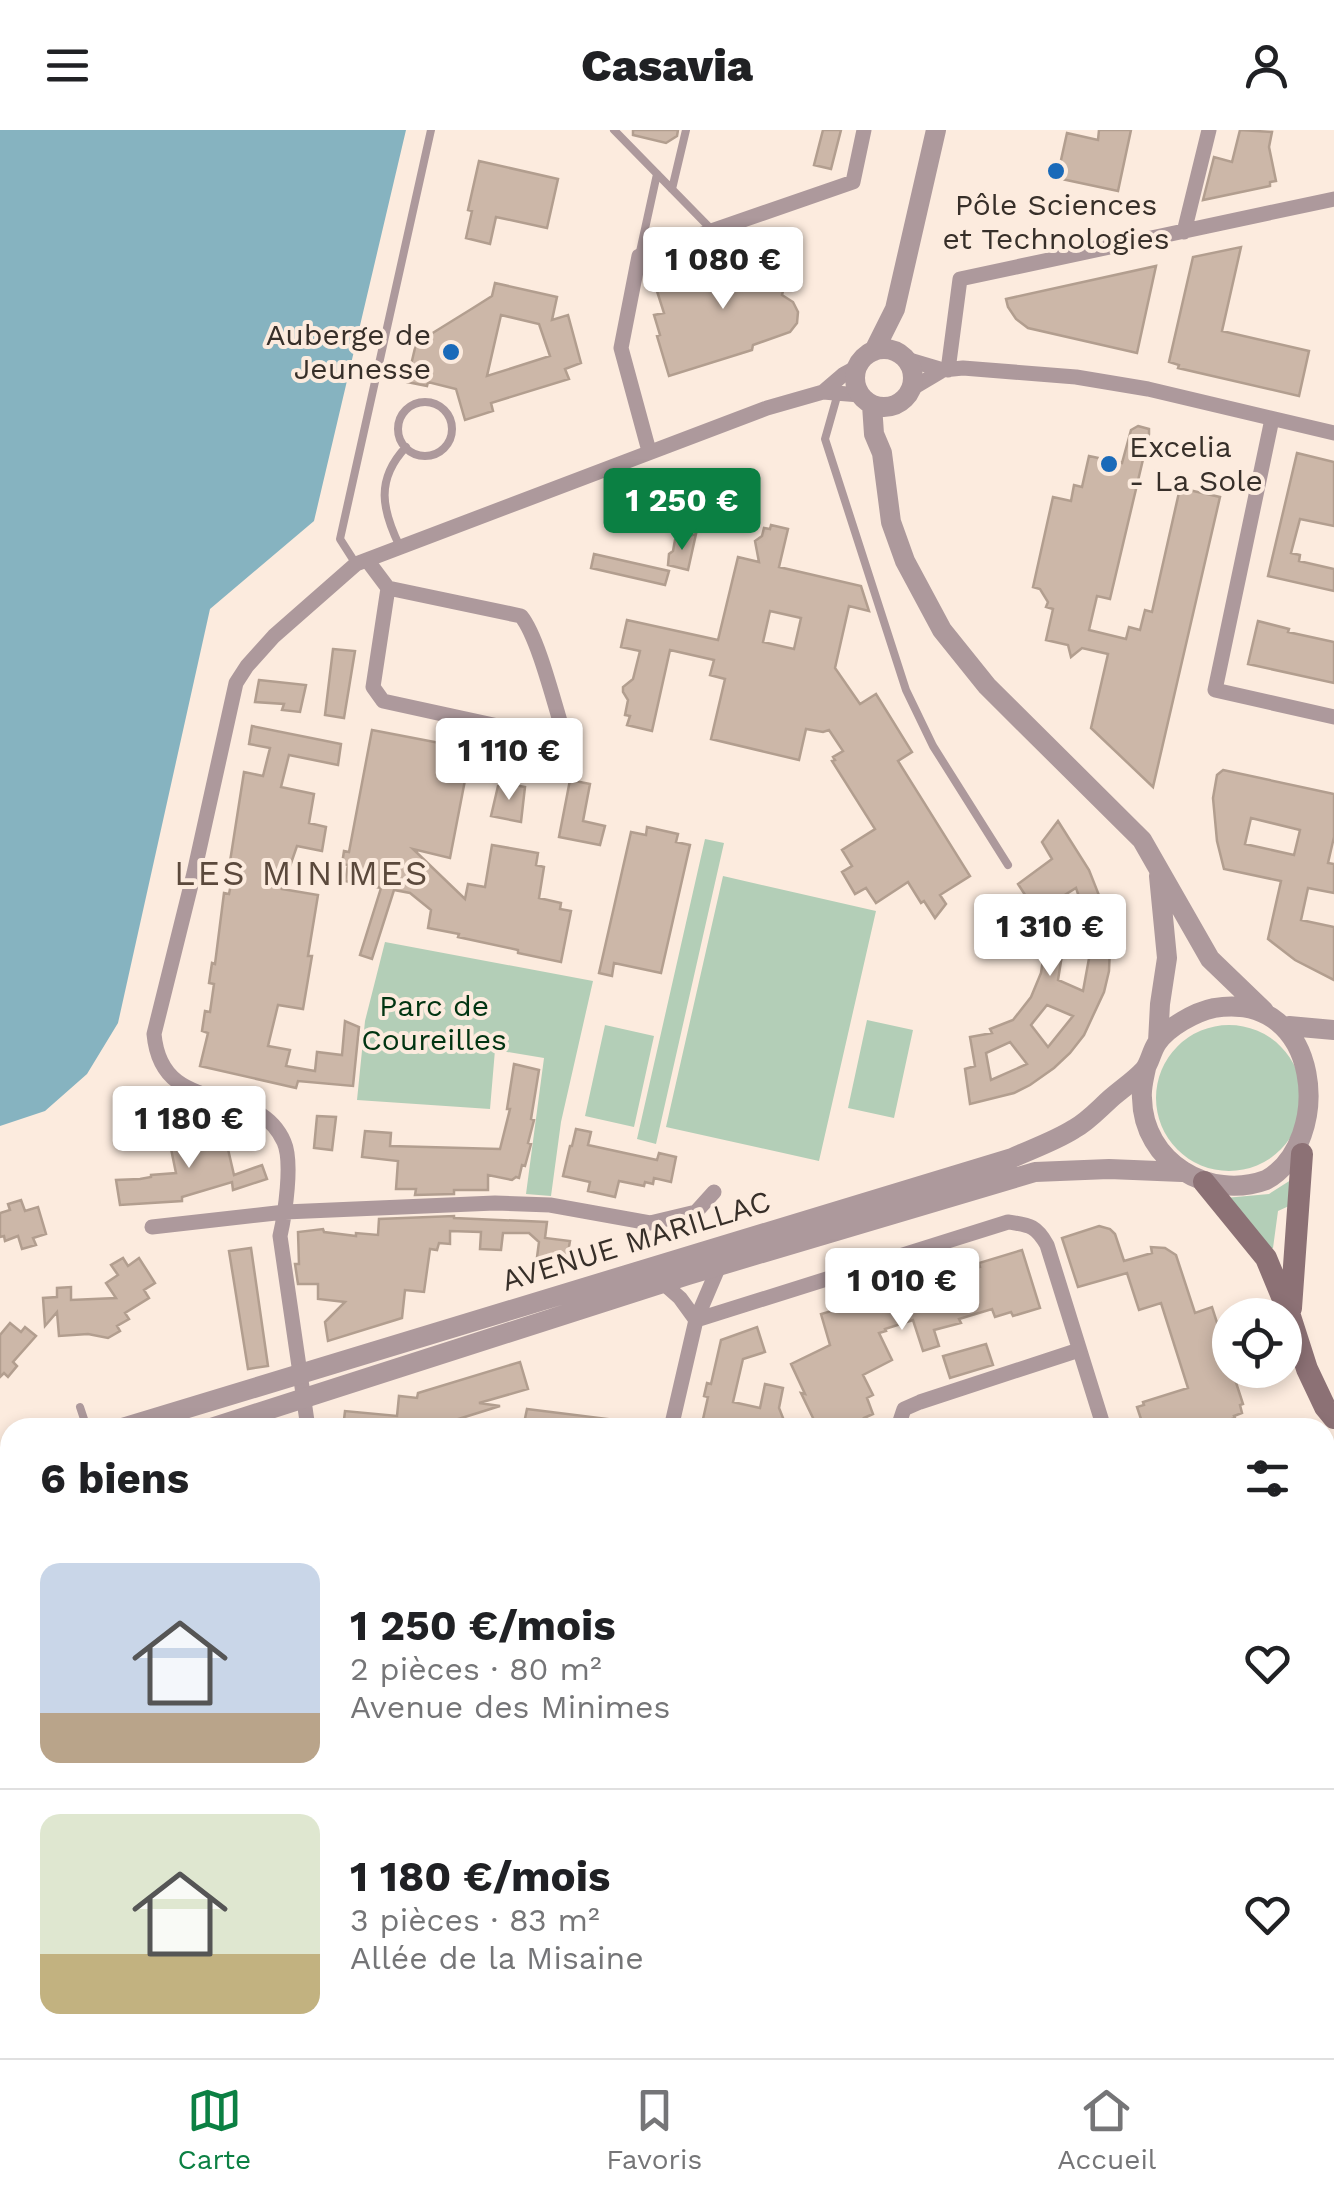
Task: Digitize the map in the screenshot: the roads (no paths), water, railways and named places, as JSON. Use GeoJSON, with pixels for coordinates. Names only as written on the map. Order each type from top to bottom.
{"type":"FeatureCollection","features":[{"type":"Feature","properties":{"kind":"main road"},"geometry":{"type":"LineString","coordinates":[[1291,1298],[1302,1154]]}},
{"type":"Feature","properties":{"kind":"main road"},"geometry":{"type":"LineString","coordinates":[[1193,1177],[1266,1258],[1283,1298]]}},
{"type":"Feature","properties":{"kind":"main road"},"geometry":{"type":"LineString","coordinates":[[1302,1354],[1325,1407],[1334,1418]]}},
{"type":"Feature","properties":{"kind":"street"},"geometry":{"type":"LineString","coordinates":[[649,451],[620,348],[639,256],[853,182],[864,130]]}},
{"type":"Feature","properties":{"kind":"street"},"geometry":{"type":"LineString","coordinates":[[874,351],[895,309],[936,130]]}},
{"type":"Feature","properties":{"kind":"street"},"geometry":{"type":"LineString","coordinates":[[1184,232],[1208,130]]}},
{"type":"Feature","properties":{"kind":"street"},"geometry":{"type":"LineString","coordinates":[[307,1418],[280,1236],[288,1158],[284,1142],[264,1117],[240,1104],[181,1086],[156,1053],[154,1034],[236,683],[247,666],[274,636],[361,562],[767,408],[830,393],[880,407],[903,397],[946,370],[960,280],[1334,199]]}},
{"type":"Feature","properties":{"kind":"street"},"geometry":{"type":"LineString","coordinates":[[882,453],[912,374],[904,357],[895,309]]}},
{"type":"Feature","properties":{"kind":"street"},"geometry":{"type":"LineString","coordinates":[[830,393],[867,354],[888,350],[946,370],[963,368],[1076,378],[1148,390],[1334,433]]}},
{"type":"Feature","properties":{"kind":"street"},"geometry":{"type":"LineString","coordinates":[[856,368],[856,386],[866,400],[882,453],[891,522],[919,591],[942,630],[987,686],[1142,840],[1210,959],[1266,1013],[1289,1026],[1313,1056],[1321,1080],[1321,1124],[1302,1154],[1276,1176],[1252,1185],[1228,1187],[1193,1177],[1160,1152],[1146,1126],[1141,1098],[1146,1068],[1158,1042],[1167,958],[1158,870]]}},
{"type":"Feature","properties":{"kind":"street"},"geometry":{"type":"LineString","coordinates":[[1272,419],[1215,690],[1334,717]]}},
{"type":"Feature","properties":{"kind":"street"},"geometry":{"type":"LineString","coordinates":[[361,562],[388,588],[521,616],[527,623],[566,741],[383,701],[373,687],[388,588]]}},
{"type":"Feature","properties":{"kind":"street"},"geometry":{"type":"LineString","coordinates":[[1158,1042],[1186,1019],[1211,1009],[1239,1007],[1266,1013]]}},
{"type":"Feature","properties":{"kind":"street"},"geometry":{"type":"LineString","coordinates":[[1289,1026],[1331,1028]]}},
{"type":"Feature","properties":{"kind":"street","name":"AVENUE MARILLAC"},"geometry":{"type":"LineString","coordinates":[[155,1418],[1012,1158],[1074,1129],[1146,1068]]}},
{"type":"Feature","properties":{"kind":"street","name":"AVENUE MARILLAC"},"geometry":{"type":"LineString","coordinates":[[241,1418],[664,1283],[1035,1172],[1109,1169],[1193,1177]]}},
{"type":"Feature","properties":{"kind":"street"},"geometry":{"type":"LineString","coordinates":[[152,1226],[285,1212],[495,1204],[550,1205],[650,1223],[696,1212],[714,1192]]}},
{"type":"Feature","properties":{"kind":"street"},"geometry":{"type":"LineString","coordinates":[[696,1320],[1008,1222],[1039,1230],[1048,1245],[1101,1418]]}},
{"type":"Feature","properties":{"kind":"street"},"geometry":{"type":"LineString","coordinates":[[674,1418],[696,1320],[719,1266]]}},
{"type":"Feature","properties":{"kind":"street"},"geometry":{"type":"LineString","coordinates":[[664,1283],[696,1320]]}},
{"type":"Feature","properties":{"kind":"street"},"geometry":{"type":"LineString","coordinates":[[901,1418],[904,1409],[1079,1350]]}},
{"type":"Feature","properties":{"kind":"lane"},"geometry":{"type":"LineString","coordinates":[[361,562],[340,539],[431,130]]}},
{"type":"Feature","properties":{"kind":"lane"},"geometry":{"type":"LineString","coordinates":[[614,130],[714,232]]}},
{"type":"Feature","properties":{"kind":"lane"},"geometry":{"type":"LineString","coordinates":[[672,189],[686,130]]}},
{"type":"Feature","properties":{"kind":"lane"},"geometry":{"type":"LineString","coordinates":[[639,256],[657,174]]}},
{"type":"Feature","properties":{"kind":"lane"},"geometry":{"type":"LineString","coordinates":[[830,393],[825,438],[906,690],[933,746],[1008,865]]}},
{"type":"Feature","properties":{"kind":"lane"},"geometry":{"type":"LineString","coordinates":[[425,402],[448,414],[452,436],[440,452],[418,455],[406,448],[398,428],[405,412],[425,402]]}},
{"type":"Feature","properties":{"kind":"lane"},"geometry":{"type":"LineString","coordinates":[[400,547],[388,522],[383,497],[393,461],[406,448]]}},
{"type":"Feature","properties":{"kind":"lane"},"geometry":{"type":"LineString","coordinates":[[80,1407],[84,1418]]}},
{"type":"Feature","properties":{"kind":"water"},"geometry":{"type":"Polygon","coordinates":[[[0,130],[406,130],[314,521],[210,609],[118,1023],[87,1074],[45,1111],[0,1126],[0,130]]]}},
{"type":"Feature","properties":{"kind":"place","name":"Pôle Sciences et Technologies"},"geometry":{"type":"Point","coordinates":[1056,171]}},
{"type":"Feature","properties":{"kind":"place","name":"Auberge de Jeunesse"},"geometry":{"type":"Point","coordinates":[451,352]}},
{"type":"Feature","properties":{"kind":"place","name":"Excelia - La Sole"},"geometry":{"type":"Point","coordinates":[1109,464]}},
{"type":"Feature","properties":{"kind":"district","name":"LES MINIMES"},"geometry":{"type":"Point","coordinates":[302,873]}},
{"type":"Feature","properties":{"kind":"park label","name":"Parc de Coureilles"},"geometry":{"type":"Point","coordinates":[434,1023]}}]}
